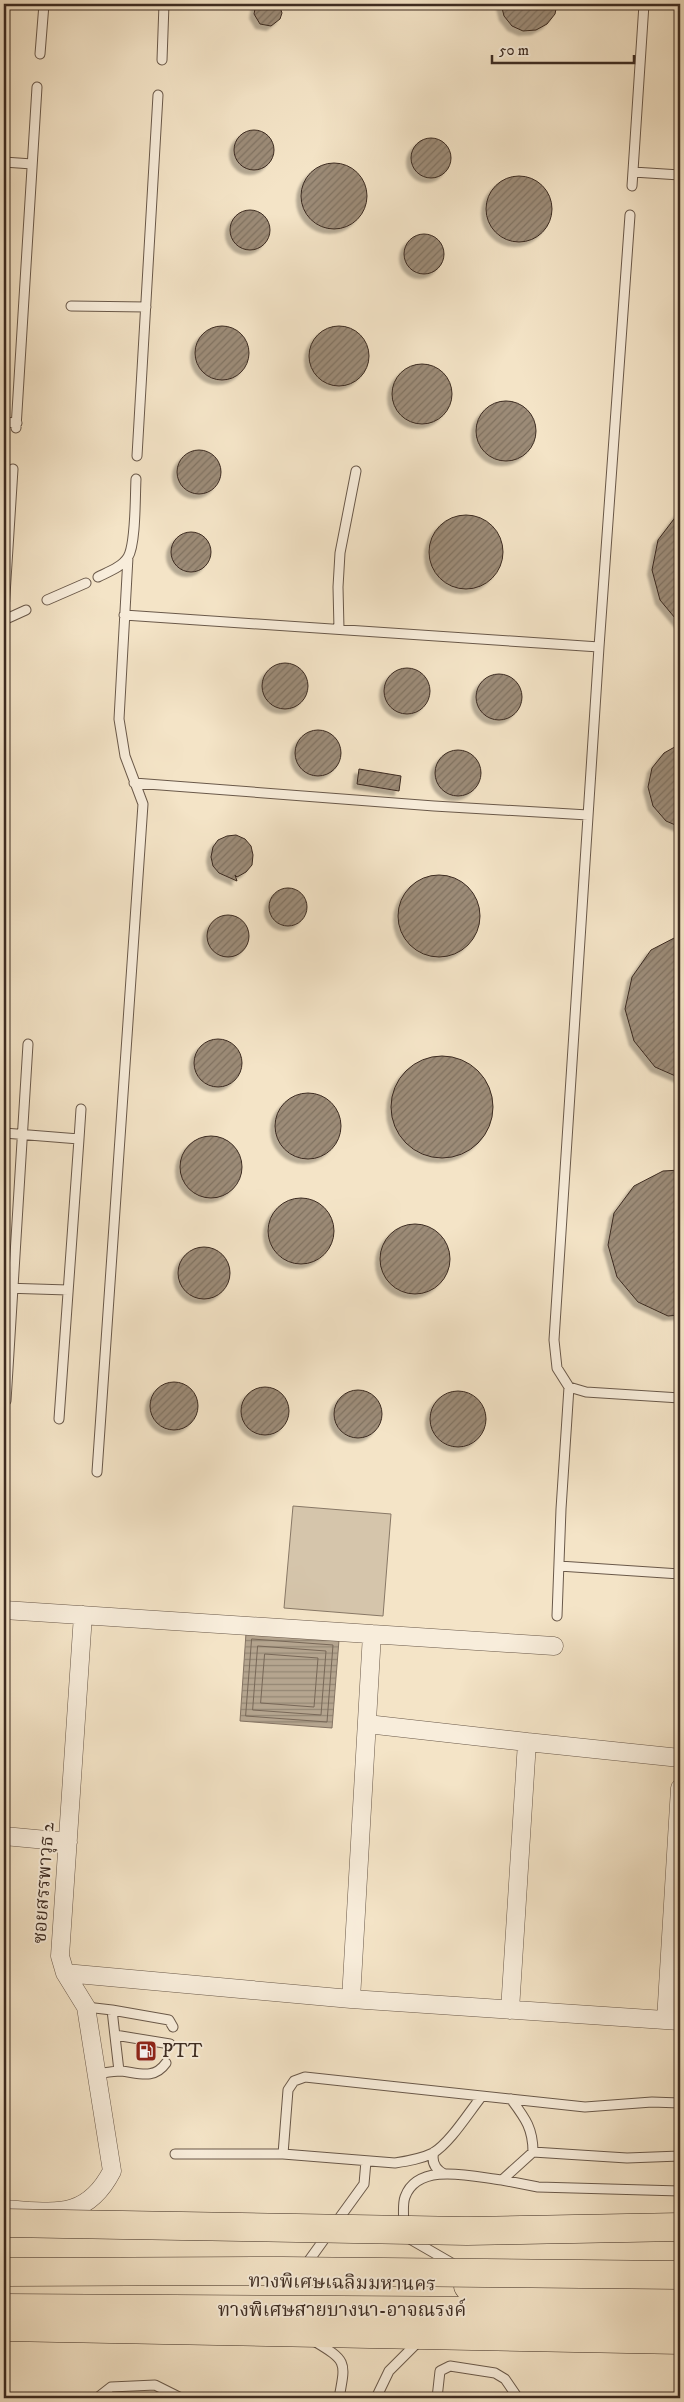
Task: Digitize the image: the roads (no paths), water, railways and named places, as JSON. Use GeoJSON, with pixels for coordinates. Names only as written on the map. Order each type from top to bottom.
{"type":"FeatureCollection","features":[{"type":"Feature","properties":{"kind":"highway"},"geometry":{"type":"LineString","coordinates":[[4,2223],[467,2231],[680,2227]]}},
{"type":"Feature","properties":{"kind":"highway","name":"ทางพิเศษสายบางนา-อาจณรงค์"},"geometry":{"type":"LineString","coordinates":[[4,2274],[292,2272],[680,2275]]}},
{"type":"Feature","properties":{"kind":"highway","name":"ทางพิเศษเฉลิมมหานคร"},"geometry":{"type":"LineString","coordinates":[[4,2274],[680,2291]]}},
{"type":"Feature","properties":{"kind":"highway","name":"ทางพิเศษสายบางนา-อาจณรงค์"},"geometry":{"type":"LineString","coordinates":[[4,2308],[680,2312]]}},
{"type":"Feature","properties":{"kind":"highway"},"geometry":{"type":"LineString","coordinates":[[4,2327],[680,2340]]}},
{"type":"Feature","properties":{"kind":"street"},"geometry":{"type":"LineString","coordinates":[[4,1610],[554,1646]]}},
{"type":"Feature","properties":{"kind":"street","name":"ซอยสรรพาวุธ 2"},"geometry":{"type":"LineString","coordinates":[[4,2209],[61,2213],[87,2202],[102,2189],[112,2171],[86,2007],[65,1973],[60,1956],[83,1614]]}},
{"type":"Feature","properties":{"kind":"street"},"geometry":{"type":"LineString","coordinates":[[351,1999],[372,1634]]}},
{"type":"Feature","properties":{"kind":"street"},"geometry":{"type":"LineString","coordinates":[[367,1724],[680,1758]]}},
{"type":"Feature","properties":{"kind":"street"},"geometry":{"type":"LineString","coordinates":[[510,2010],[527,1742]]}},
{"type":"Feature","properties":{"kind":"street"},"geometry":{"type":"LineString","coordinates":[[65,1973],[351,1999],[673,2020],[680,1788]]}},
{"type":"Feature","properties":{"kind":"street"},"geometry":{"type":"LineString","coordinates":[[4,1836],[68,1842]]}},
{"type":"Feature","properties":{"kind":"lane"},"geometry":{"type":"LineString","coordinates":[[40,54],[44,4]]}},
{"type":"Feature","properties":{"kind":"lane"},"geometry":{"type":"LineString","coordinates":[[162,60],[164,4]]}},
{"type":"Feature","properties":{"kind":"lane"},"geometry":{"type":"LineString","coordinates":[[632,186],[644,4]]}},
{"type":"Feature","properties":{"kind":"lane"},"geometry":{"type":"LineString","coordinates":[[4,422],[16,426],[37,87]]}},
{"type":"Feature","properties":{"kind":"lane"},"geometry":{"type":"LineString","coordinates":[[137,456],[158,95]]}},
{"type":"Feature","properties":{"kind":"lane"},"geometry":{"type":"LineString","coordinates":[[4,162],[32,164]]}},
{"type":"Feature","properties":{"kind":"lane"},"geometry":{"type":"LineString","coordinates":[[633,172],[680,175]]}},
{"type":"Feature","properties":{"kind":"lane"},"geometry":{"type":"LineString","coordinates":[[557,1616],[561,1509],[569,1387],[557,1368],[554,1340],[599,646],[630,215]]}},
{"type":"Feature","properties":{"kind":"lane"},"geometry":{"type":"LineString","coordinates":[[71,306],[146,307]]}},
{"type":"Feature","properties":{"kind":"lane"},"geometry":{"type":"LineString","coordinates":[[4,611],[13,469]]}},
{"type":"Feature","properties":{"kind":"lane"},"geometry":{"type":"LineString","coordinates":[[339,630],[338,587],[340,553],[356,471]]}},
{"type":"Feature","properties":{"kind":"lane"},"geometry":{"type":"LineString","coordinates":[[97,1472],[142,831],[143,804],[125,756],[118,719],[128,557],[131,544],[136,479]]}},
{"type":"Feature","properties":{"kind":"lane"},"geometry":{"type":"LineString","coordinates":[[98,577],[119,566],[128,557]]}},
{"type":"Feature","properties":{"kind":"lane"},"geometry":{"type":"LineString","coordinates":[[47,600],[86,583]]}},
{"type":"Feature","properties":{"kind":"lane"},"geometry":{"type":"LineString","coordinates":[[4,620],[26,610]]}},
{"type":"Feature","properties":{"kind":"lane"},"geometry":{"type":"LineString","coordinates":[[124,615],[599,646]]}},
{"type":"Feature","properties":{"kind":"lane"},"geometry":{"type":"LineString","coordinates":[[134,782],[434,806],[588,815]]}},
{"type":"Feature","properties":{"kind":"lane"},"geometry":{"type":"LineString","coordinates":[[6,1401],[28,1044]]}},
{"type":"Feature","properties":{"kind":"lane"},"geometry":{"type":"LineString","coordinates":[[59,1419],[81,1108]]}},
{"type":"Feature","properties":{"kind":"lane"},"geometry":{"type":"LineString","coordinates":[[4,1133],[79,1139]]}},
{"type":"Feature","properties":{"kind":"lane"},"geometry":{"type":"LineString","coordinates":[[4,1288],[68,1290]]}},
{"type":"Feature","properties":{"kind":"lane"},"geometry":{"type":"LineString","coordinates":[[569,1387],[586,1392],[680,1398]]}},
{"type":"Feature","properties":{"kind":"lane"},"geometry":{"type":"LineString","coordinates":[[560,1566],[680,1574]]}},
{"type":"Feature","properties":{"kind":"lane"},"geometry":{"type":"LineString","coordinates":[[86,2007],[169,2020],[172,2022],[173,2027]]}},
{"type":"Feature","properties":{"kind":"lane"},"geometry":{"type":"LineString","coordinates":[[112,2010],[119,2071]]}},
{"type":"Feature","properties":{"kind":"lane"},"geometry":{"type":"LineString","coordinates":[[115,2034],[170,2044]]}},
{"type":"Feature","properties":{"kind":"lane"},"geometry":{"type":"LineString","coordinates":[[96,2074],[119,2071],[149,2076],[158,2072],[166,2063]]}},
{"type":"Feature","properties":{"kind":"lane"},"geometry":{"type":"LineString","coordinates":[[283,2154],[288,2090],[294,2081],[305,2077],[585,2107],[652,2102],[680,2103]]}},
{"type":"Feature","properties":{"kind":"lane"},"geometry":{"type":"LineString","coordinates":[[175,2154],[283,2154],[395,2163],[413,2160],[434,2152],[443,2144],[482,2096]]}},
{"type":"Feature","properties":{"kind":"lane"},"geometry":{"type":"LineString","coordinates":[[511,2099],[525,2117],[533,2136],[533,2152]]}},
{"type":"Feature","properties":{"kind":"lane"},"geometry":{"type":"LineString","coordinates":[[434,2152],[432,2159],[434,2164],[444,2174]]}},
{"type":"Feature","properties":{"kind":"lane"},"geometry":{"type":"LineString","coordinates":[[502,2180],[533,2152],[627,2158],[680,2156]]}},
{"type":"Feature","properties":{"kind":"lane"},"geometry":{"type":"LineString","coordinates":[[293,2282],[364,2184],[366,2161]]}},
{"type":"Feature","properties":{"kind":"lane"},"geometry":{"type":"LineString","coordinates":[[493,2287],[409,2238],[404,2228],[405,2197],[414,2184],[427,2176],[444,2174],[502,2180],[538,2187],[680,2191]]}},
{"type":"Feature","properties":{"kind":"lane"},"geometry":{"type":"LineString","coordinates":[[299,2332],[337,2355],[344,2371],[339,2398]]}},
{"type":"Feature","properties":{"kind":"lane"},"geometry":{"type":"LineString","coordinates":[[376,2398],[389,2371],[425,2335]]}},
{"type":"Feature","properties":{"kind":"lane"},"geometry":{"type":"LineString","coordinates":[[438,2398],[440,2371],[450,2366],[495,2373],[505,2379],[518,2398]]}},
{"type":"Feature","properties":{"kind":"lane"},"geometry":{"type":"LineString","coordinates":[[97,2398],[111,2387],[155,2385],[181,2398]]}},
{"type":"Feature","properties":{"kind":"water"},"geometry":{"type":"Polygon","coordinates":[[[246,1633],[339,1640],[332,1728],[240,1721],[246,1633]]]}},
{"type":"Feature","properties":{"kind":"place","name":"PTT"},"geometry":{"type":"Point","coordinates":[146,2051]}}]}
